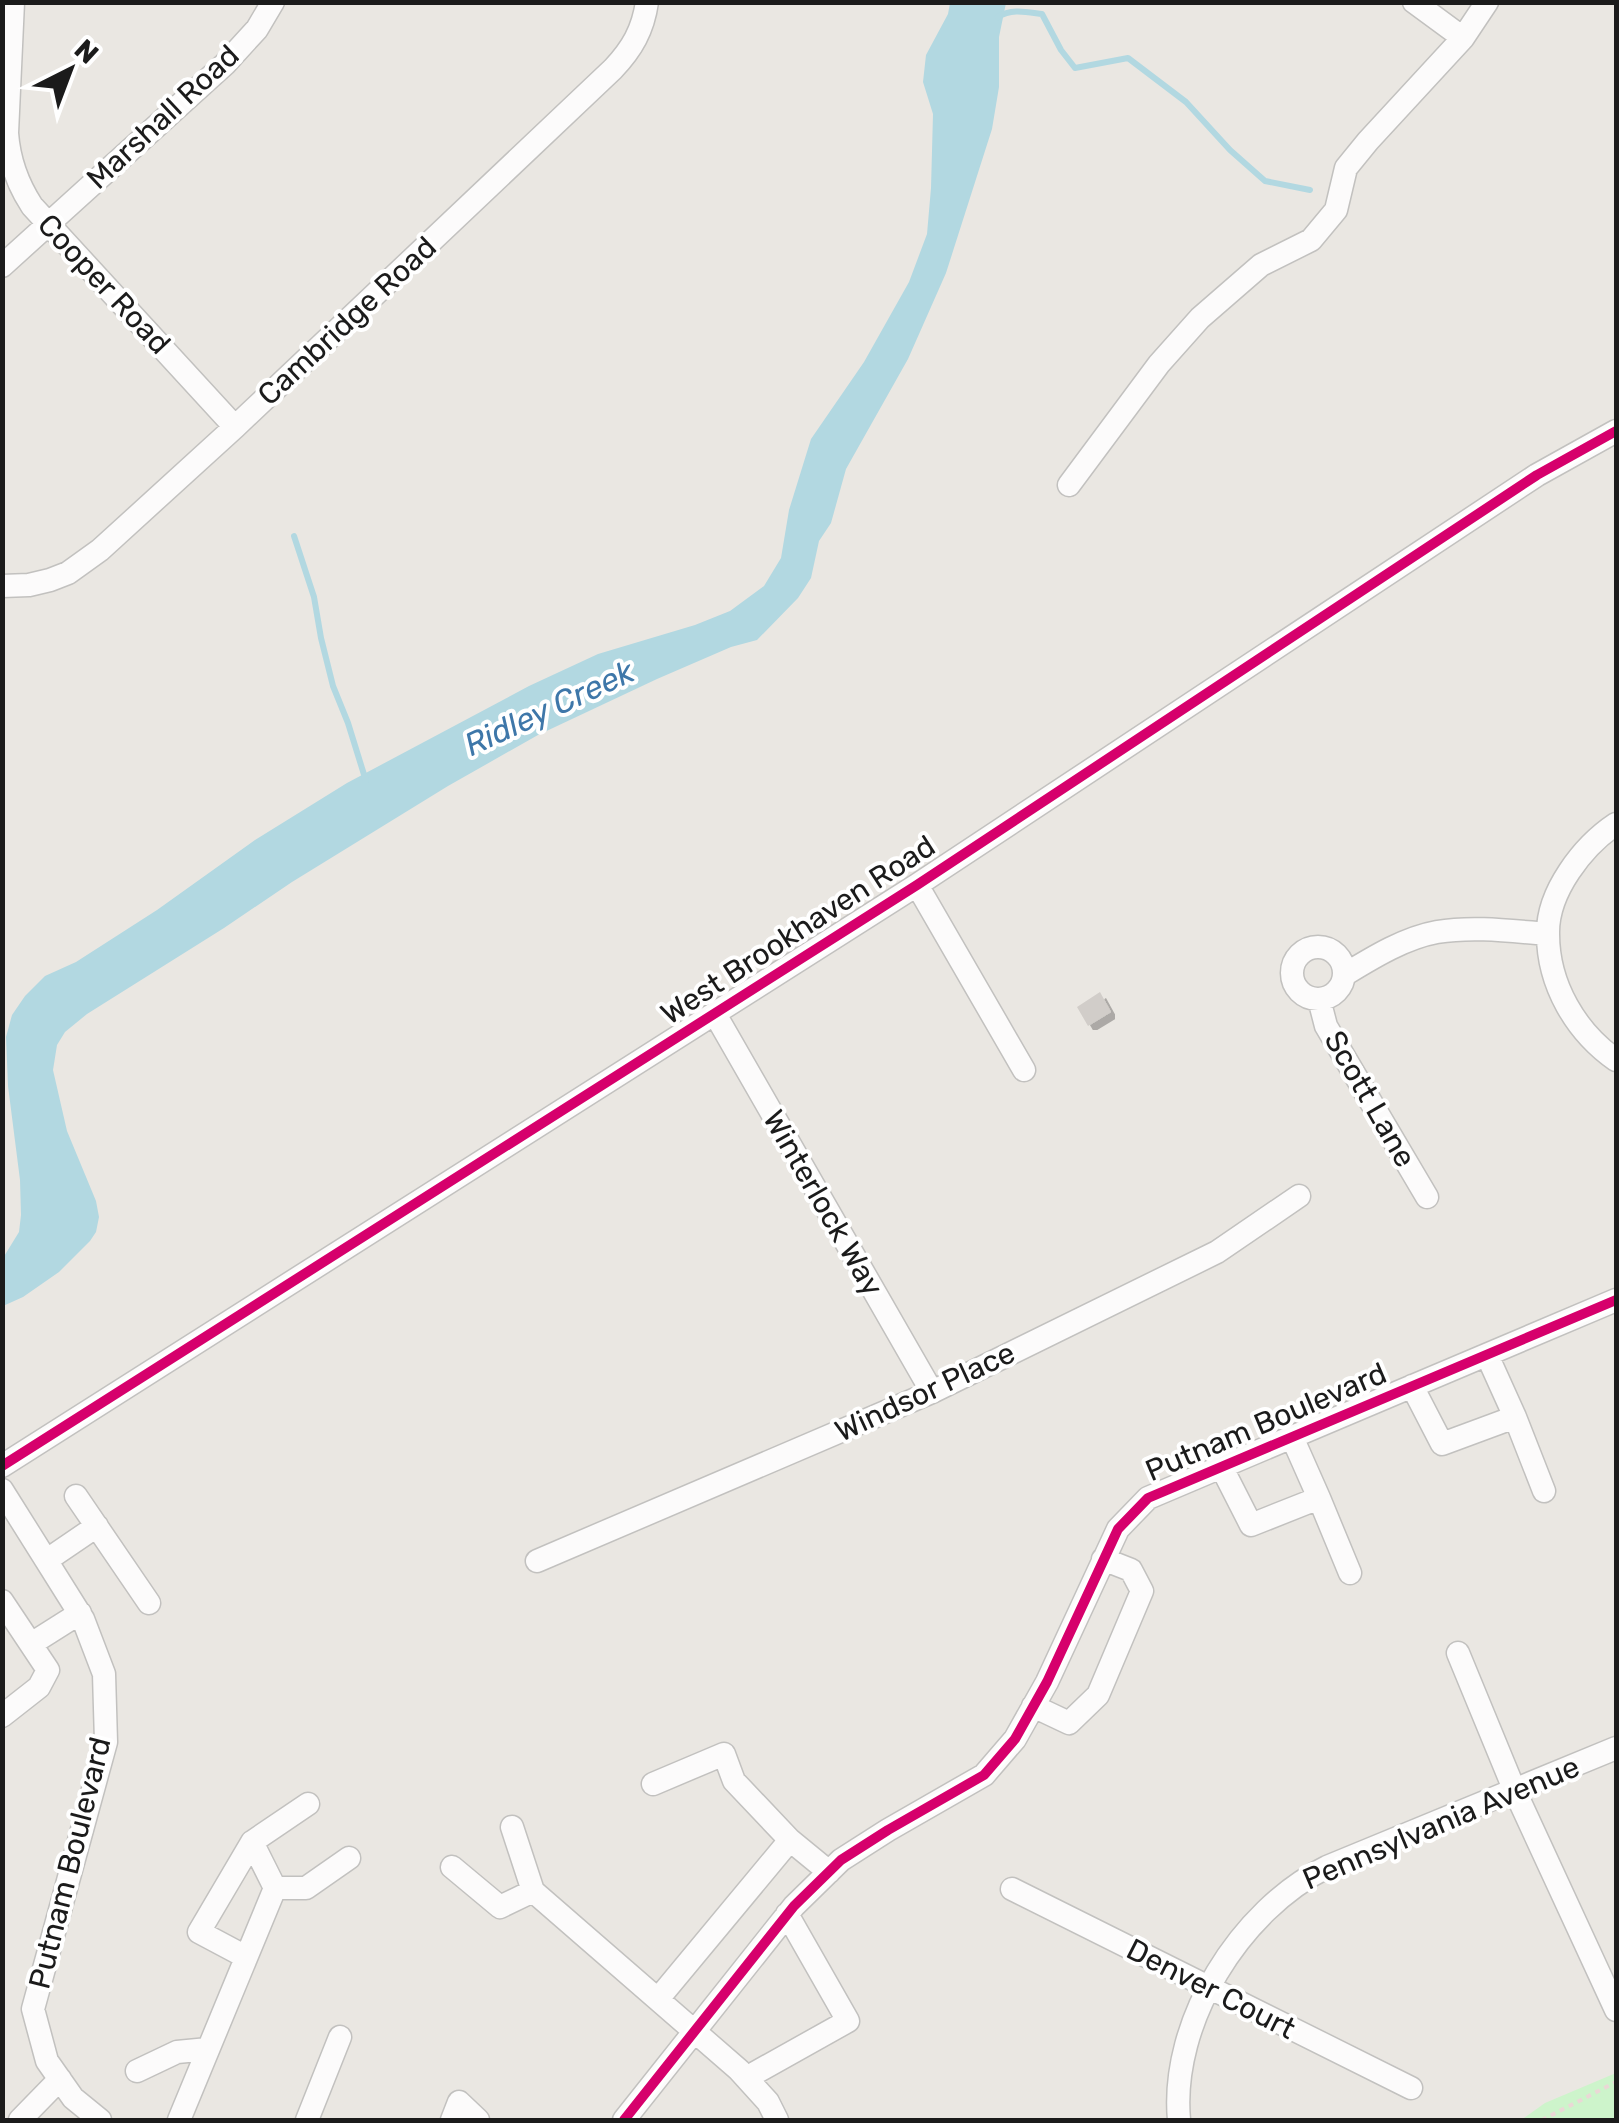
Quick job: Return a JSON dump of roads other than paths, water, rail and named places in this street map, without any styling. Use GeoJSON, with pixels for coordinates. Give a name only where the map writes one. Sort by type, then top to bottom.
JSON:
{"type":"FeatureCollection","features":[{"type":"Feature","properties":{"kind":"street","name":"Cooper Road"},"geometry":{"type":"LineString","coordinates":[[13,2],[8,152],[21,189],[32,206],[235,427]]}},
{"type":"Feature","properties":{"kind":"street","name":"Marshall Road"},"geometry":{"type":"LineString","coordinates":[[2,266],[225,64],[257,29],[273,2]]}},
{"type":"Feature","properties":{"kind":"street","name":"Cambridge Road"},"geometry":{"type":"LineString","coordinates":[[2,586],[50,580],[85,562],[235,427],[614,70],[637,39],[648,2]]}},
{"type":"Feature","properties":{"kind":"street"},"geometry":{"type":"LineString","coordinates":[[1414,2],[1463,38]]}},
{"type":"Feature","properties":{"kind":"street"},"geometry":{"type":"LineString","coordinates":[[1069,485],[1159,364],[1200,318],[1262,265],[1312,240],[1336,210],[1346,168],[1463,38],[1488,2]]}},
{"type":"Feature","properties":{"kind":"street","name":"West Brookhaven Road"},"geometry":{"type":"LineString","coordinates":[[2,1466],[917,885],[1538,474],[1616,431]]}},
{"type":"Feature","properties":{"kind":"street"},"geometry":{"type":"LineString","coordinates":[[1616,824],[1590,846],[1566,876],[1550,915],[1548,934],[1556,976],[1569,1009],[1590,1038],[1616,1060]]}},
{"type":"Feature","properties":{"kind":"street"},"geometry":{"type":"LineString","coordinates":[[917,885],[1024,1070]]}},
{"type":"Feature","properties":{"kind":"street","name":"Scott Lane"},"geometry":{"type":"LineString","coordinates":[[1344,975],[1409,941],[1434,933],[1492,929],[1548,934]]}},
{"type":"Feature","properties":{"kind":"street","name":"Scott Lane"},"geometry":{"type":"LineString","coordinates":[[1314,946],[1332,950],[1343,965],[1344,975],[1336,992],[1319,999],[1298,991],[1292,968],[1300,953],[1314,946]]}},
{"type":"Feature","properties":{"kind":"street","name":"Scott Lane"},"geometry":{"type":"LineString","coordinates":[[1319,999],[1326,1026],[1427,1197]]}},
{"type":"Feature","properties":{"kind":"street","name":"Winterlock Way"},"geometry":{"type":"LineString","coordinates":[[714,1014],[932,1392]]}},
{"type":"Feature","properties":{"kind":"street","name":"Windsor Place"},"geometry":{"type":"LineString","coordinates":[[537,1561],[932,1392],[1217,1252],[1299,1196]]}},
{"type":"Feature","properties":{"kind":"street","name":"Putnam Boulevard"},"geometry":{"type":"LineString","coordinates":[[624,2120],[788,1914],[841,1860],[984,1776],[1015,1739],[1047,1682],[1118,1529],[1148,1498],[1616,1300]]}},
{"type":"Feature","properties":{"kind":"street"},"geometry":{"type":"LineString","coordinates":[[1487,1355],[1544,1491]]}},
{"type":"Feature","properties":{"kind":"street"},"geometry":{"type":"LineString","coordinates":[[1412,1386],[1442,1444],[1514,1417]]}},
{"type":"Feature","properties":{"kind":"street"},"geometry":{"type":"LineString","coordinates":[[1292,1437],[1350,1573]]}},
{"type":"Feature","properties":{"kind":"street"},"geometry":{"type":"LineString","coordinates":[[1221,1466],[1251,1525],[1319,1498]]}},
{"type":"Feature","properties":{"kind":"street","name":"Putnam Boulevard"},"geometry":{"type":"LineString","coordinates":[[2,1490],[80,1613],[104,1674],[106,1742],[33,2009],[48,2061],[73,2098],[100,2120]]}},
{"type":"Feature","properties":{"kind":"street"},"geometry":{"type":"LineString","coordinates":[[76,1496],[150,1603]]}},
{"type":"Feature","properties":{"kind":"street"},"geometry":{"type":"LineString","coordinates":[[46,1560],[97,1526]]}},
{"type":"Feature","properties":{"kind":"street"},"geometry":{"type":"LineString","coordinates":[[1033,1706],[1070,1723],[1098,1696],[1142,1591],[1131,1570],[1104,1559]]}},
{"type":"Feature","properties":{"kind":"street"},"geometry":{"type":"LineString","coordinates":[[2,1600],[48,1670],[38,1687],[2,1716]]}},
{"type":"Feature","properties":{"kind":"street"},"geometry":{"type":"LineString","coordinates":[[31,1644],[80,1613]]}},
{"type":"Feature","properties":{"kind":"street"},"geometry":{"type":"LineString","coordinates":[[1458,1653],[1514,1789],[1616,2010]]}},
{"type":"Feature","properties":{"kind":"street","name":"Pennsylvania Avenue"},"geometry":{"type":"LineString","coordinates":[[1179,2120],[1184,2061],[1207,1988],[1249,1929],[1298,1882],[1616,1748]]}},
{"type":"Feature","properties":{"kind":"street"},"geometry":{"type":"LineString","coordinates":[[653,1784],[724,1754],[734,1781],[790,1840],[829,1872]]}},
{"type":"Feature","properties":{"kind":"street"},"geometry":{"type":"LineString","coordinates":[[246,1957],[199,1932],[252,1842],[308,1804]]}},
{"type":"Feature","properties":{"kind":"street"},"geometry":{"type":"LineString","coordinates":[[512,1827],[533,1891],[746,2078],[768,2102],[776,2120]]}},
{"type":"Feature","properties":{"kind":"street"},"geometry":{"type":"LineString","coordinates":[[658,1999],[790,1840]]}},
{"type":"Feature","properties":{"kind":"street"},"geometry":{"type":"LineString","coordinates":[[179,2120],[275,1888],[252,1842]]}},
{"type":"Feature","properties":{"kind":"street"},"geometry":{"type":"LineString","coordinates":[[275,1888],[306,1888],[348,1858]]}},
{"type":"Feature","properties":{"kind":"street"},"geometry":{"type":"LineString","coordinates":[[452,1867],[500,1907],[533,1891]]}},
{"type":"Feature","properties":{"kind":"street","name":"Denver Court"},"geometry":{"type":"LineString","coordinates":[[1012,1889],[1411,2088]]}},
{"type":"Feature","properties":{"kind":"street"},"geometry":{"type":"LineString","coordinates":[[746,2078],[848,2021],[788,1914]]}},
{"type":"Feature","properties":{"kind":"street"},"geometry":{"type":"LineString","coordinates":[[308,2120],[340,2037]]}},
{"type":"Feature","properties":{"kind":"street"},"geometry":{"type":"LineString","coordinates":[[137,2070],[177,2052],[208,2049]]}},
{"type":"Feature","properties":{"kind":"street"},"geometry":{"type":"LineString","coordinates":[[20,2120],[60,2078]]}},
{"type":"Feature","properties":{"kind":"street"},"geometry":{"type":"LineString","coordinates":[[452,2120],[458,2102],[478,2120]]}},
{"type":"Feature","properties":{"kind":"water","name":"Ridley Creek"},"geometry":{"type":"Polygon","coordinates":[[[950,3],[1006,3],[999,37],[999,87],[992,129],[946,273],[908,359],[846,469],[831,523],[819,541],[811,578],[798,598],[757,640],[657,679],[538,735],[448,786],[292,882],[65,1032],[57,1045],[53,1070],[67,1131],[96,1201],[96,1232],[59,1272],[3,1306],[3,1258],[19,1232],[21,1215],[6,1037],[12,1015],[45,976],[76,962],[255,840],[347,783],[529,686],[598,654],[730,611],[764,586],[781,558],[789,510],[811,439],[864,362],[909,282],[927,234],[933,114],[923,82],[926,55],[950,3]]]}},
{"type":"Feature","properties":{"kind":"waterway"},"geometry":{"type":"LineString","coordinates":[[998,17],[1014,12],[1042,14],[1075,68],[1128,58],[1186,102],[1265,181],[1310,190]]}},
{"type":"Feature","properties":{"kind":"waterway"},"geometry":{"type":"LineString","coordinates":[[294,536],[314,597],[333,686],[366,781]]}}]}
